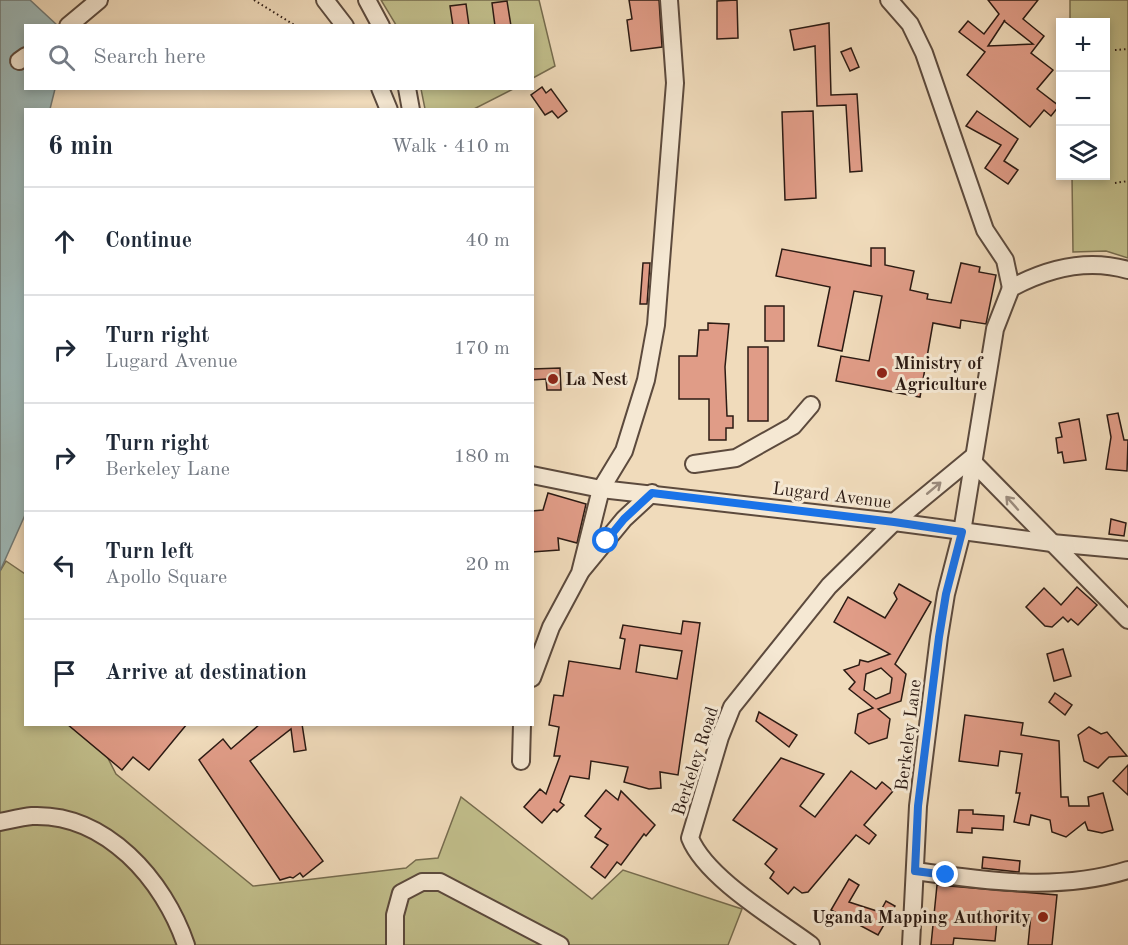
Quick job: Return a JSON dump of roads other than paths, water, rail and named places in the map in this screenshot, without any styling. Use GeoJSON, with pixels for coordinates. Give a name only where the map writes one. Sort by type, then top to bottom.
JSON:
{"type":"FeatureCollection","features":[{"type":"Feature","properties":{"kind":"street"},"geometry":{"type":"LineString","coordinates":[[70,24],[99,0]]}},
{"type":"Feature","properties":{"kind":"street"},"geometry":{"type":"LineString","coordinates":[[325,0],[343,24]]}},
{"type":"Feature","properties":{"kind":"street"},"geometry":{"type":"LineString","coordinates":[[367,0],[380,24]]}},
{"type":"Feature","properties":{"kind":"street"},"geometry":{"type":"LineString","coordinates":[[579,573],[601,489],[624,451],[646,380],[656,325],[675,83],[669,0]]}},
{"type":"Feature","properties":{"kind":"street"},"geometry":{"type":"LineString","coordinates":[[889,0],[910,24],[924,53],[985,230],[1005,260],[1011,288],[1036,274],[1062,267],[1113,265],[1128,270]]}},
{"type":"Feature","properties":{"kind":"street"},"geometry":{"type":"LineString","coordinates":[[381,90],[388,108]]}},
{"type":"Feature","properties":{"kind":"street"},"geometry":{"type":"LineString","coordinates":[[407,90],[411,108]]}},
{"type":"Feature","properties":{"kind":"street","name":"Berkeley Lane"},"geometry":{"type":"LineString","coordinates":[[911,945],[918,806],[939,637],[946,594],[962,532],[995,329],[1011,288]]}},
{"type":"Feature","properties":{"kind":"street"},"geometry":{"type":"LineString","coordinates":[[694,464],[736,458],[794,426],[810,405]]}},
{"type":"Feature","properties":{"kind":"street"},"geometry":{"type":"LineString","coordinates":[[894,522],[974,459],[1128,620]]}},
{"type":"Feature","properties":{"kind":"street","name":"Lugard Avenue"},"geometry":{"type":"LineString","coordinates":[[534,475],[601,489],[652,493],[1052,543],[1128,550]]}},
{"type":"Feature","properties":{"kind":"street"},"geometry":{"type":"LineString","coordinates":[[534,673],[551,627],[579,573],[624,519],[652,493]]}},
{"type":"Feature","properties":{"kind":"street","name":"Berkeley Road"},"geometry":{"type":"LineString","coordinates":[[811,945],[721,878],[700,857],[690,838],[720,737],[732,707],[829,586],[894,522]]}},
{"type":"Feature","properties":{"kind":"street"},"geometry":{"type":"LineString","coordinates":[[521,761],[522,726]]}},
{"type":"Feature","properties":{"kind":"street"},"geometry":{"type":"LineString","coordinates":[[0,822],[33,816],[81,824],[119,845],[157,884],[186,945]]}},
{"type":"Feature","properties":{"kind":"street"},"geometry":{"type":"LineString","coordinates":[[915,871],[975,880],[1038,884],[1103,878],[1128,870]]}},
{"type":"Feature","properties":{"kind":"street"},"geometry":{"type":"LineString","coordinates":[[395,945],[395,915],[401,893],[422,882],[440,882],[560,945]]}},
{"type":"Feature","properties":{"kind":"water"},"geometry":{"type":"Polygon","coordinates":[[[0,0],[30,0],[56,24],[24,24],[24,90],[55,90],[50,108],[24,108],[24,517],[0,571],[0,0]]]}},
{"type":"Feature","properties":{"kind":"place","name":"Ministry of Agriculture"},"geometry":{"type":"Point","coordinates":[882,373]}},
{"type":"Feature","properties":{"kind":"place","name":"La Nest"},"geometry":{"type":"Point","coordinates":[553,379]}},
{"type":"Feature","properties":{"kind":"place","name":"Uganda Mapping Authority"},"geometry":{"type":"Point","coordinates":[1043,917]}}]}
